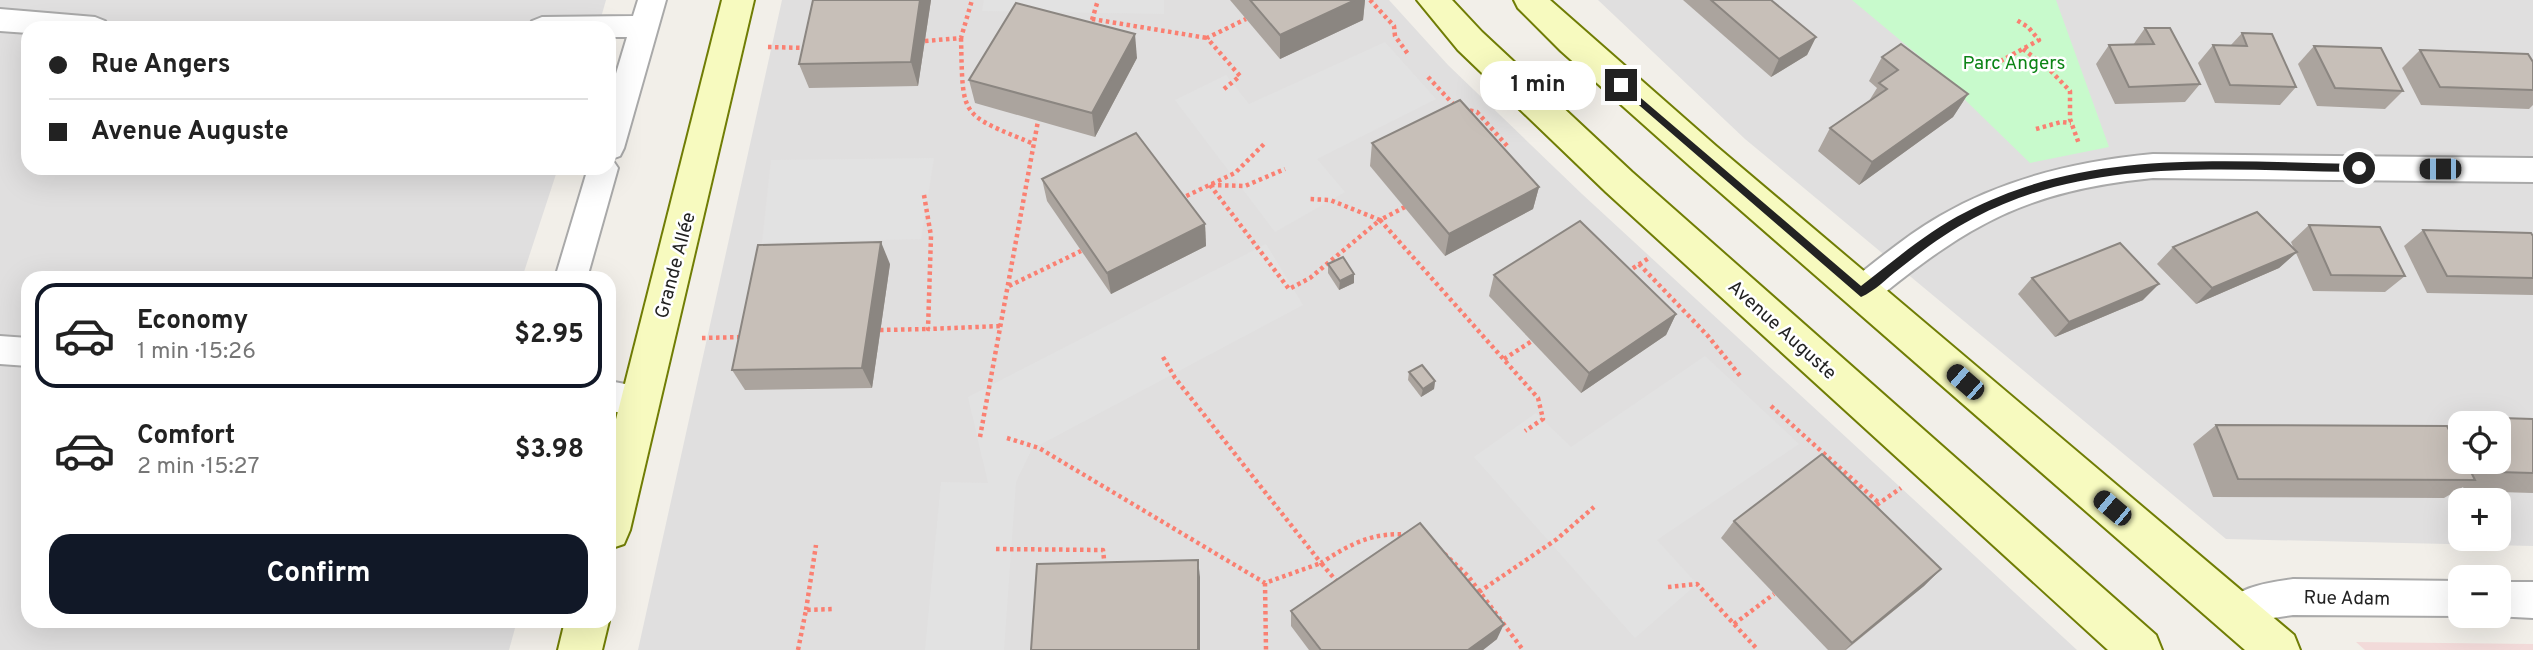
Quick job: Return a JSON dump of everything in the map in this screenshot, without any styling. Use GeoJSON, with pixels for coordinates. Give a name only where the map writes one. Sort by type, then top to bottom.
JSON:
{"type":"FeatureCollection","features":[{"type":"Feature","properties":{"kind":"main road","name":"Grande Allée"},"geometry":{"type":"LineString","coordinates":[[616,468],[624,398],[738,0]]}},
{"type":"Feature","properties":{"kind":"main road","name":"Avenue Auguste"},"geometry":{"type":"LineString","coordinates":[[1433,0],[1480,50],[1619,182],[2140,650]]}},
{"type":"Feature","properties":{"kind":"main road"},"geometry":{"type":"LineString","coordinates":[[1530,0],[1624,87],[2278,650]]}},
{"type":"Feature","properties":{"kind":"main road"},"geometry":{"type":"LineString","coordinates":[[580,650],[585,628]]}},
{"type":"Feature","properties":{"kind":"street"},"geometry":{"type":"LineString","coordinates":[[591,21],[648,13],[616,124]]}},
{"type":"Feature","properties":{"kind":"street"},"geometry":{"type":"LineString","coordinates":[[0,20],[21,22]]}},
{"type":"Feature","properties":{"kind":"street"},"geometry":{"type":"LineString","coordinates":[[1861,292],[1924,243],[1969,215],[2044,184],[2097,172],[2165,166],[2533,170]]}},
{"type":"Feature","properties":{"kind":"street"},"geometry":{"type":"LineString","coordinates":[[573,271],[601,175]]}},
{"type":"Feature","properties":{"kind":"street"},"geometry":{"type":"LineString","coordinates":[[0,350],[21,352]]}},
{"type":"Feature","properties":{"kind":"street","name":"Rue Adam"},"geometry":{"type":"LineString","coordinates":[[2238,615],[2260,603],[2293,597],[2448,599]]}},
{"type":"Feature","properties":{"kind":"street"},"geometry":{"type":"LineString","coordinates":[[2511,600],[2533,600]]}},
{"type":"Feature","properties":{"kind":"path"},"geometry":{"type":"LineString","coordinates":[[972,0],[961,38],[964,98],[967,108],[981,120],[1034,144]]}},
{"type":"Feature","properties":{"kind":"path"},"geometry":{"type":"LineString","coordinates":[[1087,31],[1098,0]]}},
{"type":"Feature","properties":{"kind":"path"},"geometry":{"type":"LineString","coordinates":[[1370,0],[1394,26],[1395,36],[1408,54]]}},
{"type":"Feature","properties":{"kind":"path"},"geometry":{"type":"LineString","coordinates":[[1093,19],[1207,38],[1246,19]]}},
{"type":"Feature","properties":{"kind":"path"},"geometry":{"type":"LineString","coordinates":[[1988,68],[2039,40],[2028,27],[2015,19]]}},
{"type":"Feature","properties":{"kind":"path"},"geometry":{"type":"LineString","coordinates":[[925,41],[961,38]]}},
{"type":"Feature","properties":{"kind":"path"},"geometry":{"type":"LineString","coordinates":[[1207,38],[1240,76],[1224,89]]}},
{"type":"Feature","properties":{"kind":"path"},"geometry":{"type":"LineString","coordinates":[[768,47],[817,49]]}},
{"type":"Feature","properties":{"kind":"path"},"geometry":{"type":"LineString","coordinates":[[2023,50],[2049,69],[2070,91],[2071,123],[2083,151]]}},
{"type":"Feature","properties":{"kind":"path"},"geometry":{"type":"LineString","coordinates":[[1428,77],[1452,104],[1476,112],[1509,148]]}},
{"type":"Feature","properties":{"kind":"path"},"geometry":{"type":"LineString","coordinates":[[979,437],[1038,121]]}},
{"type":"Feature","properties":{"kind":"path"},"geometry":{"type":"LineString","coordinates":[[2036,129],[2061,122],[2071,123]]}},
{"type":"Feature","properties":{"kind":"path"},"geometry":{"type":"LineString","coordinates":[[1173,202],[1235,173],[1265,143]]}},
{"type":"Feature","properties":{"kind":"path"},"geometry":{"type":"LineString","coordinates":[[1498,153],[1518,143]]}},
{"type":"Feature","properties":{"kind":"path"},"geometry":{"type":"LineString","coordinates":[[1210,185],[1245,186],[1285,169]]}},
{"type":"Feature","properties":{"kind":"path"},"geometry":{"type":"LineString","coordinates":[[1210,185],[1289,289],[1310,278],[1380,220],[1405,207]]}},
{"type":"Feature","properties":{"kind":"path"},"geometry":{"type":"LineString","coordinates":[[924,195],[931,236],[928,329]]}},
{"type":"Feature","properties":{"kind":"path"},"geometry":{"type":"LineString","coordinates":[[1308,199],[1330,200],[1380,220],[1538,398],[1543,419],[1525,431]]}},
{"type":"Feature","properties":{"kind":"path"},"geometry":{"type":"LineString","coordinates":[[1008,287],[1081,251]]}},
{"type":"Feature","properties":{"kind":"path"},"geometry":{"type":"LineString","coordinates":[[1621,276],[1654,255]]}},
{"type":"Feature","properties":{"kind":"path"},"geometry":{"type":"LineString","coordinates":[[1639,264],[1708,336],[1741,377]]}},
{"type":"Feature","properties":{"kind":"path"},"geometry":{"type":"LineString","coordinates":[[880,330],[1001,326]]}},
{"type":"Feature","properties":{"kind":"path"},"geometry":{"type":"LineString","coordinates":[[702,338],[756,337]]}},
{"type":"Feature","properties":{"kind":"path"},"geometry":{"type":"LineString","coordinates":[[1504,359],[1532,341]]}},
{"type":"Feature","properties":{"kind":"path"},"geometry":{"type":"LineString","coordinates":[[1163,358],[1175,378],[1344,590]]}},
{"type":"Feature","properties":{"kind":"path"},"geometry":{"type":"LineString","coordinates":[[1771,406],[1880,503]]}},
{"type":"Feature","properties":{"kind":"path"},"geometry":{"type":"LineString","coordinates":[[1007,438],[1039,447],[1265,583]]}},
{"type":"Feature","properties":{"kind":"path"},"geometry":{"type":"LineString","coordinates":[[1864,514],[1905,484]]}},
{"type":"Feature","properties":{"kind":"path"},"geometry":{"type":"LineString","coordinates":[[1479,592],[1557,539],[1594,507]]}},
{"type":"Feature","properties":{"kind":"path"},"geometry":{"type":"LineString","coordinates":[[1265,583],[1321,563],[1359,539],[1375,533],[1419,537]]}},
{"type":"Feature","properties":{"kind":"path"},"geometry":{"type":"LineString","coordinates":[[1429,541],[1452,558],[1523,650]]}},
{"type":"Feature","properties":{"kind":"path"},"geometry":{"type":"LineString","coordinates":[[797,650],[816,545]]}},
{"type":"Feature","properties":{"kind":"path"},"geometry":{"type":"LineString","coordinates":[[996,550],[1102,550],[1107,579]]}},
{"type":"Feature","properties":{"kind":"path"},"geometry":{"type":"LineString","coordinates":[[1265,583],[1266,650]]}},
{"type":"Feature","properties":{"kind":"path"},"geometry":{"type":"LineString","coordinates":[[1668,587],[1697,584],[1758,650]]}},
{"type":"Feature","properties":{"kind":"path"},"geometry":{"type":"LineString","coordinates":[[1734,624],[1774,594]]}},
{"type":"Feature","properties":{"kind":"path"},"geometry":{"type":"LineString","coordinates":[[806,610],[835,609]]}},
{"type":"Feature","properties":{"kind":"shaded area"},"geometry":{"type":"Polygon","coordinates":[[[0,0],[606,0],[600,21],[21,21],[21,175],[556,175],[524,271],[21,271],[21,628],[515,628],[509,650],[0,650],[0,0]]]}},
{"type":"Feature","properties":{"kind":"shaded area"},"geometry":{"type":"Polygon","coordinates":[[[782,0],[1389,0],[1448,65],[1582,194],[2077,650],[638,650],[782,0]]]}},
{"type":"Feature","properties":{"kind":"shaded area"},"geometry":{"type":"Polygon","coordinates":[[[984,0],[1164,0],[1164,14],[982,11],[984,0]]]}},
{"type":"Feature","properties":{"kind":"shaded area"},"geometry":{"type":"Polygon","coordinates":[[[1598,0],[2533,0],[2533,546],[2511,545],[2511,488],[2448,488],[2448,544],[2226,539],[1745,139],[1598,0]]]}},
{"type":"Feature","properties":{"kind":"shaded area"},"geometry":{"type":"Polygon","coordinates":[[[1385,42],[1436,99],[1317,159],[1345,192],[1275,232],[1175,100],[1226,75],[1249,104],[1385,42]]]}},
{"type":"Feature","properties":{"kind":"shaded area"},"geometry":{"type":"Polygon","coordinates":[[[934,158],[921,239],[762,243],[771,160],[934,158]]]}},
{"type":"Feature","properties":{"kind":"shaded area"},"geometry":{"type":"Polygon","coordinates":[[[1266,244],[1303,305],[1032,449],[1016,482],[1004,650],[925,650],[941,482],[988,483],[968,397],[1266,244]]]}},
{"type":"Feature","properties":{"kind":"shaded area"},"geometry":{"type":"Polygon","coordinates":[[[1705,356],[1799,444],[1657,540],[1697,584],[1635,638],[1474,457],[1536,413],[1571,447],[1705,356]]]}},
{"type":"Feature","properties":{"kind":"shaded area"},"geometry":{"type":"Polygon","coordinates":[[[2356,642],[2533,644],[2533,650],[2365,650],[2356,642]]]}},
{"type":"Feature","properties":{"kind":"green space","name":"Parc Angers"},"geometry":{"type":"Polygon","coordinates":[[[1852,0],[2056,0],[2109,147],[2030,163],[1924,60],[1852,0]]]}},
{"type":"Feature","properties":{"kind":"building"},"geometry":{"type":"Polygon","coordinates":[[[813,0],[920,0],[911,62],[799,64],[813,0]]]}},
{"type":"Feature","properties":{"kind":"building"},"geometry":{"type":"Polygon","coordinates":[[[1250,0],[1355,0],[1280,35],[1250,0]]]}},
{"type":"Feature","properties":{"kind":"building"},"geometry":{"type":"Polygon","coordinates":[[[1711,0],[1771,0],[1816,37],[1779,59],[1711,0]]]}},
{"type":"Feature","properties":{"kind":"building"},"geometry":{"type":"Polygon","coordinates":[[[1016,3],[1135,34],[1092,113],[969,80],[1016,3]]]}},
{"type":"Feature","properties":{"kind":"building"},"geometry":{"type":"Polygon","coordinates":[[[2145,28],[2170,28],[2200,84],[2129,87],[2109,45],[2154,44],[2145,28]]]}},
{"type":"Feature","properties":{"kind":"building"},"geometry":{"type":"Polygon","coordinates":[[[2242,33],[2272,34],[2296,87],[2230,85],[2213,45],[2247,46],[2242,33]]]}},
{"type":"Feature","properties":{"kind":"building"},"geometry":{"type":"Polygon","coordinates":[[[1901,44],[1968,94],[1872,162],[1830,128],[1887,89],[1879,83],[1898,70],[1882,57],[1901,44]]]}},
{"type":"Feature","properties":{"kind":"building"},"geometry":{"type":"Polygon","coordinates":[[[2314,46],[2381,48],[2403,91],[2335,88],[2314,46]]]}},
{"type":"Feature","properties":{"kind":"building"},"geometry":{"type":"Polygon","coordinates":[[[2420,50],[2528,54],[2533,62],[2533,90],[2440,87],[2420,50]]]}},
{"type":"Feature","properties":{"kind":"building"},"geometry":{"type":"Polygon","coordinates":[[[1460,100],[1539,187],[1449,234],[1372,143],[1460,100]]]}},
{"type":"Feature","properties":{"kind":"building"},"geometry":{"type":"Polygon","coordinates":[[[1136,133],[1205,224],[1107,273],[1042,179],[1136,133]]]}},
{"type":"Feature","properties":{"kind":"building"},"geometry":{"type":"Polygon","coordinates":[[[2257,212],[2297,252],[2212,288],[2173,247],[2257,212]]]}},
{"type":"Feature","properties":{"kind":"building"},"geometry":{"type":"Polygon","coordinates":[[[1580,221],[1676,314],[1589,373],[1494,275],[1580,221]]]}},
{"type":"Feature","properties":{"kind":"building"},"geometry":{"type":"Polygon","coordinates":[[[2309,225],[2380,227],[2405,276],[2331,275],[2309,225]]]}},
{"type":"Feature","properties":{"kind":"building"},"geometry":{"type":"Polygon","coordinates":[[[2423,230],[2531,233],[2533,278],[2447,276],[2423,230]]]}},
{"type":"Feature","properties":{"kind":"building"},"geometry":{"type":"Polygon","coordinates":[[[881,242],[862,368],[732,370],[758,245],[881,242]]]}},
{"type":"Feature","properties":{"kind":"building"},"geometry":{"type":"Polygon","coordinates":[[[2120,243],[2159,284],[2069,322],[2032,278],[2120,243]]]}},
{"type":"Feature","properties":{"kind":"building"},"geometry":{"type":"Polygon","coordinates":[[[1343,257],[1354,274],[1340,281],[1328,264],[1343,257]]]}},
{"type":"Feature","properties":{"kind":"building"},"geometry":{"type":"Polygon","coordinates":[[[1422,365],[1435,381],[1423,389],[1409,372],[1422,365]]]}},
{"type":"Feature","properties":{"kind":"building"},"geometry":{"type":"Polygon","coordinates":[[[2511,418],[2533,419],[2533,473],[2511,472],[2511,418]]]}},
{"type":"Feature","properties":{"kind":"building"},"geometry":{"type":"Polygon","coordinates":[[[2216,425],[2447,426],[2448,474],[2472,474],[2475,480],[2238,479],[2216,425]]]}},
{"type":"Feature","properties":{"kind":"building"},"geometry":{"type":"Polygon","coordinates":[[[1822,454],[1941,569],[1852,643],[1734,521],[1822,454]]]}},
{"type":"Feature","properties":{"kind":"building"},"geometry":{"type":"Polygon","coordinates":[[[1420,523],[1504,624],[1468,650],[1321,650],[1291,611],[1420,523]]]}},
{"type":"Feature","properties":{"kind":"building"},"geometry":{"type":"Polygon","coordinates":[[[1198,560],[1198,650],[1031,650],[1037,564],[1198,560]]]}},
{"type":"Feature","properties":{"kind":"route"},"geometry":{"type":"LineString","coordinates":[[1621,85],[1861,292],[1924,243],[1969,215],[2021,191],[2072,177],[2154,166],[2359,168]]}}]}
